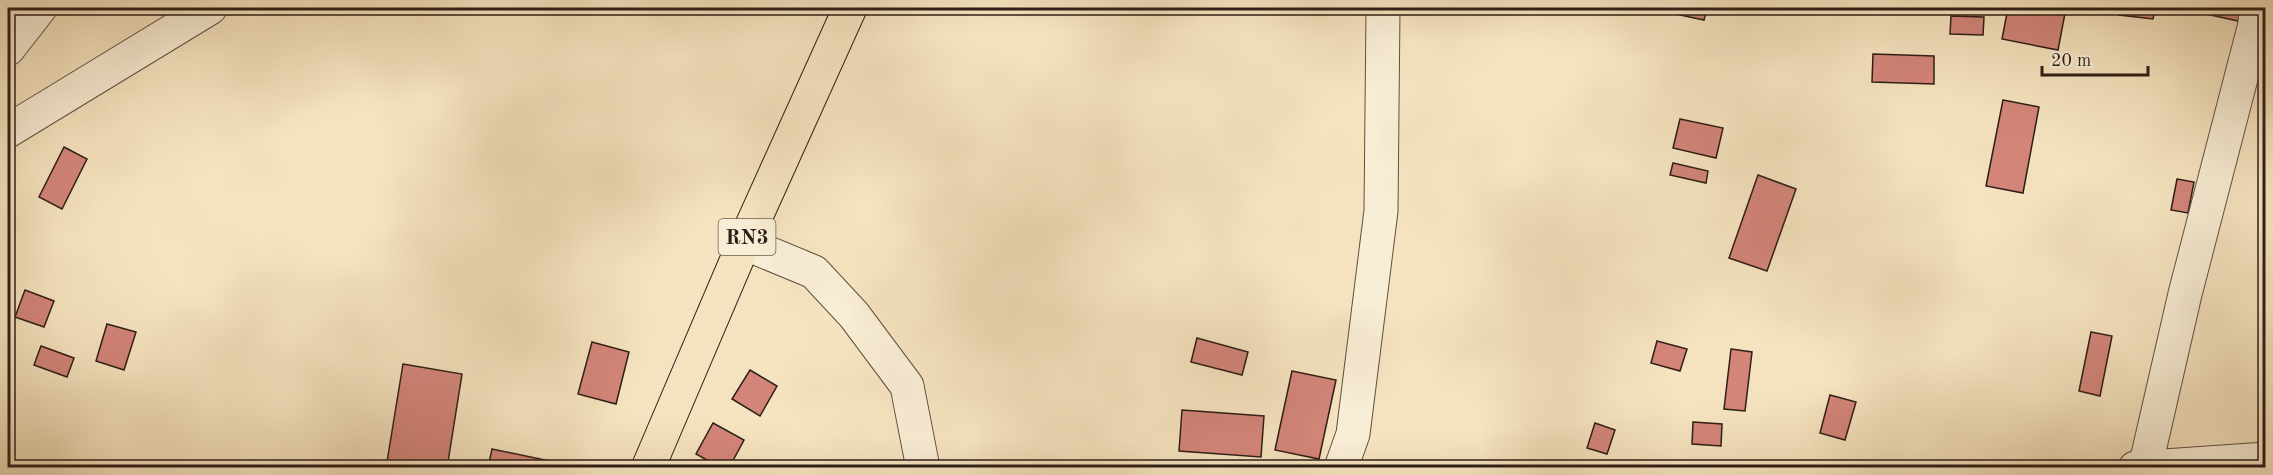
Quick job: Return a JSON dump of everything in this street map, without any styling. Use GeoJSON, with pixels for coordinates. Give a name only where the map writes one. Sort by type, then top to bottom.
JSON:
{"type":"FeatureCollection","features":[{"type":"Feature","properties":{"kind":"highway","name":"RN3"},"geometry":{"type":"LineString","coordinates":[[648,468],[744,243],[850,8]]}},
{"type":"Feature","properties":{"kind":"street"},"geometry":{"type":"LineString","coordinates":[[8,49],[40,8]]}},
{"type":"Feature","properties":{"kind":"street"},"geometry":{"type":"LineString","coordinates":[[8,131],[210,8]]}},
{"type":"Feature","properties":{"kind":"street"},"geometry":{"type":"LineString","coordinates":[[1341,468],[1353,434],[1381,211],[1383,8]]}},
{"type":"Feature","properties":{"kind":"street"},"geometry":{"type":"LineString","coordinates":[[2145,467],[2185,294],[2253,79],[2254,28],[2257,8]]}},
{"type":"Feature","properties":{"kind":"street"},"geometry":{"type":"LineString","coordinates":[[744,243],[814,272],[855,315],[907,386],[923,468]]}},
{"type":"Feature","properties":{"kind":"street"},"geometry":{"type":"LineString","coordinates":[[2135,468],[2265,459]]}},
{"type":"Feature","properties":{"kind":"building"},"geometry":{"type":"Polygon","coordinates":[[[1676,8],[1707,8],[1704,20],[1675,14],[1676,8]]]}},
{"type":"Feature","properties":{"kind":"building"},"geometry":{"type":"Polygon","coordinates":[[[1898,8],[1919,8],[1918,12],[1898,8]]]}},
{"type":"Feature","properties":{"kind":"building"},"geometry":{"type":"Polygon","coordinates":[[[2008,8],[2066,8],[2058,50],[2002,39],[2008,8]]]}},
{"type":"Feature","properties":{"kind":"building"},"geometry":{"type":"Polygon","coordinates":[[[2120,8],[2155,8],[2153,19],[2119,15],[2120,8]]]}},
{"type":"Feature","properties":{"kind":"building"},"geometry":{"type":"Polygon","coordinates":[[[2179,8],[2241,8],[2238,21],[2179,8]]]}},
{"type":"Feature","properties":{"kind":"building"},"geometry":{"type":"Polygon","coordinates":[[[1951,16],[1984,17],[1983,35],[1950,34],[1951,16]]]}},
{"type":"Feature","properties":{"kind":"building"},"geometry":{"type":"Polygon","coordinates":[[[1873,54],[1934,56],[1934,84],[1872,82],[1873,54]]]}},
{"type":"Feature","properties":{"kind":"building"},"geometry":{"type":"Polygon","coordinates":[[[2003,100],[2039,107],[2023,193],[1986,186],[2003,100]]]}},
{"type":"Feature","properties":{"kind":"building"},"geometry":{"type":"Polygon","coordinates":[[[1680,119],[1723,128],[1716,158],[1673,148],[1680,119]]]}},
{"type":"Feature","properties":{"kind":"building"},"geometry":{"type":"Polygon","coordinates":[[[64,147],[87,159],[62,209],[39,197],[64,147]]]}},
{"type":"Feature","properties":{"kind":"building"},"geometry":{"type":"Polygon","coordinates":[[[1673,163],[1708,171],[1706,183],[1670,175],[1673,163]]]}},
{"type":"Feature","properties":{"kind":"building"},"geometry":{"type":"Polygon","coordinates":[[[1758,175],[1796,189],[1767,271],[1729,258],[1758,175]]]}},
{"type":"Feature","properties":{"kind":"building"},"geometry":{"type":"Polygon","coordinates":[[[2177,179],[2194,182],[2188,213],[2171,210],[2177,179]]]}},
{"type":"Feature","properties":{"kind":"building"},"geometry":{"type":"Polygon","coordinates":[[[8,232],[14,236],[8,248],[8,232]]]}},
{"type":"Feature","properties":{"kind":"building"},"geometry":{"type":"Polygon","coordinates":[[[25,290],[54,301],[44,327],[15,317],[25,290]]]}},
{"type":"Feature","properties":{"kind":"building"},"geometry":{"type":"Polygon","coordinates":[[[107,324],[136,332],[124,370],[96,361],[107,324]]]}},
{"type":"Feature","properties":{"kind":"building"},"geometry":{"type":"Polygon","coordinates":[[[2091,332],[2112,336],[2100,396],[2079,391],[2091,332]]]}},
{"type":"Feature","properties":{"kind":"building"},"geometry":{"type":"Polygon","coordinates":[[[1197,338],[1248,352],[1242,375],[1191,362],[1197,338]]]}},
{"type":"Feature","properties":{"kind":"building"},"geometry":{"type":"Polygon","coordinates":[[[1657,341],[1687,349],[1680,371],[1651,363],[1657,341]]]}},
{"type":"Feature","properties":{"kind":"building"},"geometry":{"type":"Polygon","coordinates":[[[592,342],[629,352],[616,404],[578,394],[592,342]]]}},
{"type":"Feature","properties":{"kind":"building"},"geometry":{"type":"Polygon","coordinates":[[[41,346],[74,358],[67,377],[34,365],[41,346]]]}},
{"type":"Feature","properties":{"kind":"building"},"geometry":{"type":"Polygon","coordinates":[[[1731,349],[1752,352],[1745,411],[1724,409],[1731,349]]]}},
{"type":"Feature","properties":{"kind":"building"},"geometry":{"type":"Polygon","coordinates":[[[403,364],[462,374],[447,468],[386,468],[403,364]]]}},
{"type":"Feature","properties":{"kind":"building"},"geometry":{"type":"Polygon","coordinates":[[[750,370],[777,386],[760,416],[732,399],[750,370]]]}},
{"type":"Feature","properties":{"kind":"building"},"geometry":{"type":"Polygon","coordinates":[[[1292,371],[1336,380],[1319,459],[1275,450],[1292,371]]]}},
{"type":"Feature","properties":{"kind":"building"},"geometry":{"type":"Polygon","coordinates":[[[1830,395],[1856,402],[1845,440],[1820,433],[1830,395]]]}},
{"type":"Feature","properties":{"kind":"building"},"geometry":{"type":"Polygon","coordinates":[[[1182,410],[1264,416],[1261,457],[1179,451],[1182,410]]]}},
{"type":"Feature","properties":{"kind":"building"},"geometry":{"type":"Polygon","coordinates":[[[1693,422],[1722,424],[1721,446],[1692,444],[1693,422]]]}},
{"type":"Feature","properties":{"kind":"building"},"geometry":{"type":"Polygon","coordinates":[[[713,423],[744,440],[729,468],[721,468],[696,454],[713,423]]]}},
{"type":"Feature","properties":{"kind":"building"},"geometry":{"type":"Polygon","coordinates":[[[1595,423],[1615,430],[1607,454],[1587,448],[1595,423]]]}},
{"type":"Feature","properties":{"kind":"building"},"geometry":{"type":"Polygon","coordinates":[[[492,449],[583,468],[488,468],[492,449]]]}}]}
